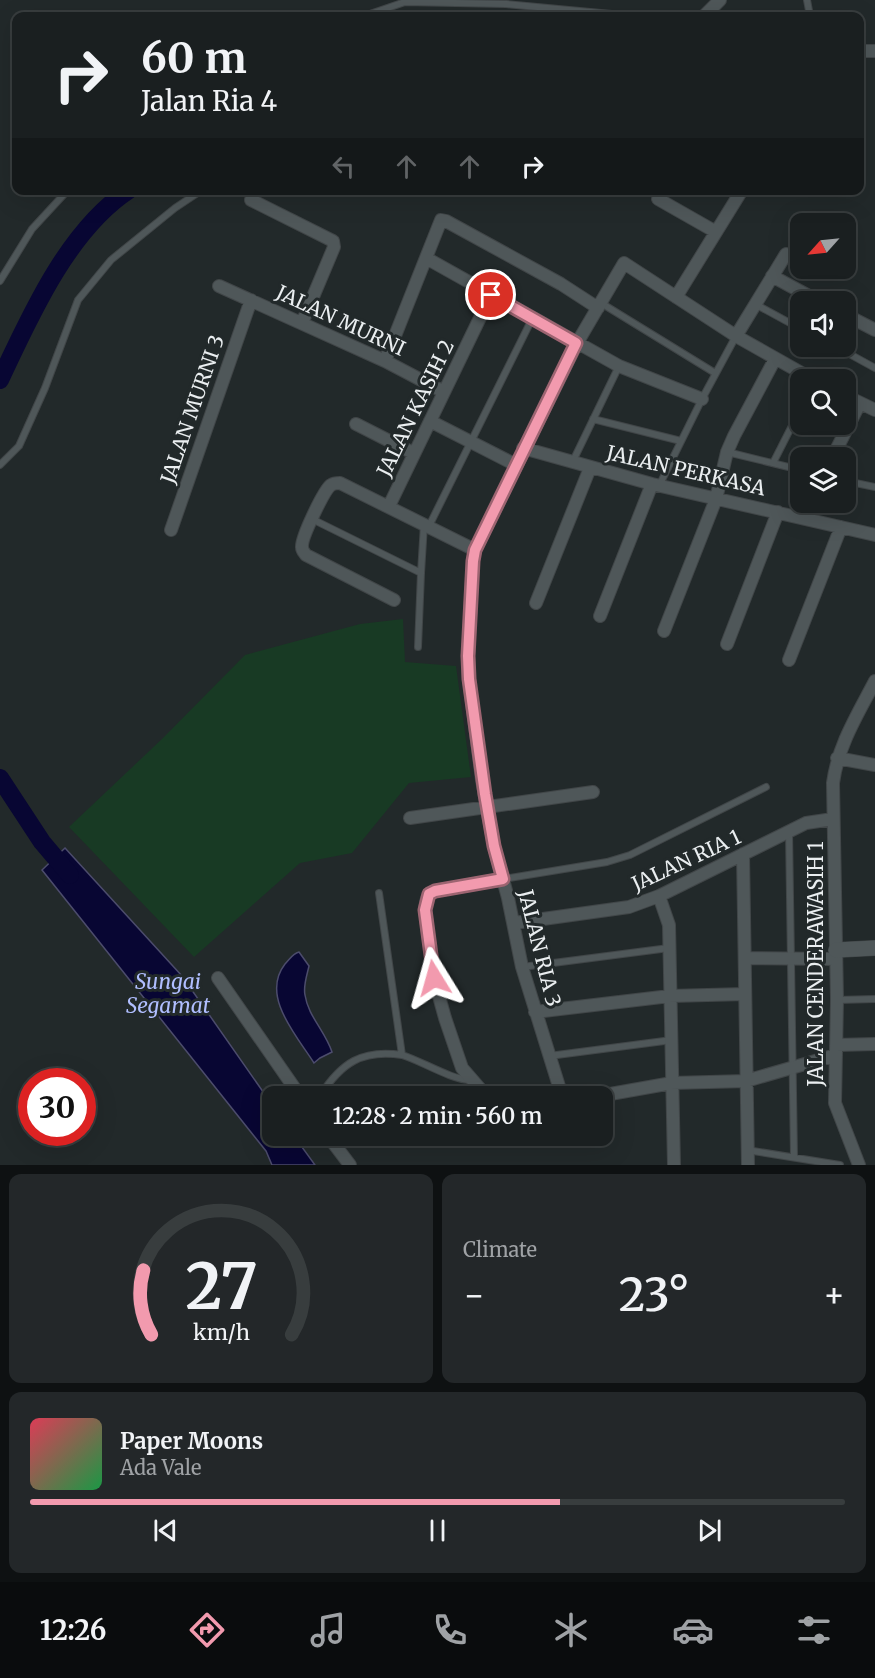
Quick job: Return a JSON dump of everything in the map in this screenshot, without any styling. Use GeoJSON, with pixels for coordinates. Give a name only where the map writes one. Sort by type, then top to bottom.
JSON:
{"type":"FeatureCollection","features":[{"type":"Feature","properties":{"kind":"street"},"geometry":{"type":"LineString","coordinates":[[708,12],[720,0]]}},
{"type":"Feature","properties":{"kind":"street"},"geometry":{"type":"LineString","coordinates":[[676,297],[739,195]]}},
{"type":"Feature","properties":{"kind":"street"},"geometry":{"type":"LineString","coordinates":[[658,199],[716,232]]}},
{"type":"Feature","properties":{"kind":"street"},"geometry":{"type":"LineString","coordinates":[[250,200],[333,241],[334,247],[302,323]]}},
{"type":"Feature","properties":{"kind":"street"},"geometry":{"type":"LineString","coordinates":[[385,361],[441,220],[599,305]]}},
{"type":"Feature","properties":{"kind":"street"},"geometry":{"type":"LineString","coordinates":[[736,336],[786,254]]}},
{"type":"Feature","properties":{"kind":"street"},"geometry":{"type":"LineString","coordinates":[[426,258],[619,366],[702,399]]}},
{"type":"Feature","properties":{"kind":"street"},"geometry":{"type":"LineString","coordinates":[[394,600],[302,551],[301,545],[327,489],[333,483],[340,483],[475,550],[576,343],[624,263],[736,336],[794,369]]}},
{"type":"Feature","properties":{"kind":"street"},"geometry":{"type":"LineString","coordinates":[[772,276],[800,291]]}},
{"type":"Feature","properties":{"kind":"street","name":"JALAN MURNI"},"geometry":{"type":"LineString","coordinates":[[219,286],[385,361],[444,392]]}},
{"type":"Feature","properties":{"kind":"street","name":"JALAN KASIH 2"},"geometry":{"type":"LineString","coordinates":[[389,506],[491,295]]}},
{"type":"Feature","properties":{"kind":"street","name":"JALAN MURNI 3"},"geometry":{"type":"LineString","coordinates":[[171,530],[251,300]]}},
{"type":"Feature","properties":{"kind":"street"},"geometry":{"type":"LineString","coordinates":[[856,320],[875,330]]}},
{"type":"Feature","properties":{"kind":"street"},"geometry":{"type":"LineString","coordinates":[[664,631],[716,499],[734,436],[775,359]]}},
{"type":"Feature","properties":{"kind":"street"},"geometry":{"type":"LineString","coordinates":[[840,447],[870,406],[856,400]]}},
{"type":"Feature","properties":{"kind":"street"},"geometry":{"type":"LineString","coordinates":[[430,421],[516,465]]}},
{"type":"Feature","properties":{"kind":"street"},"geometry":{"type":"LineString","coordinates":[[356,424],[413,453]]}},
{"type":"Feature","properties":{"kind":"street","name":"JALAN PERKASA"},"geometry":{"type":"LineString","coordinates":[[524,448],[656,485],[875,535]]}},
{"type":"Feature","properties":{"kind":"street"},"geometry":{"type":"LineString","coordinates":[[536,603],[590,468]]}},
{"type":"Feature","properties":{"kind":"street"},"geometry":{"type":"LineString","coordinates":[[600,616],[656,485]]}},
{"type":"Feature","properties":{"kind":"street"},"geometry":{"type":"LineString","coordinates":[[727,644],[778,512]]}},
{"type":"Feature","properties":{"kind":"street"},"geometry":{"type":"LineString","coordinates":[[789,660],[841,527]]}},
{"type":"Feature","properties":{"kind":"street","name":"JALAN RIA 3"},"geometry":{"type":"LineString","coordinates":[[475,550],[468,667],[487,807],[522,967],[559,1086]]}},
{"type":"Feature","properties":{"kind":"street","name":"JALAN CENDERAWASIH 1"},"geometry":{"type":"LineString","coordinates":[[859,1165],[835,1103],[837,1000],[833,783],[842,744],[875,681]]}},
{"type":"Feature","properties":{"kind":"street"},"geometry":{"type":"LineString","coordinates":[[837,758],[874,762]]}},
{"type":"Feature","properties":{"kind":"street"},"geometry":{"type":"LineString","coordinates":[[410,818],[593,792]]}},
{"type":"Feature","properties":{"kind":"street","name":"JALAN RIA 1"},"geometry":{"type":"LineString","coordinates":[[514,923],[629,907],[658,896],[814,820],[833,819]]}},
{"type":"Feature","properties":{"kind":"street"},"geometry":{"type":"LineString","coordinates":[[743,854],[748,1165]]}},
{"type":"Feature","properties":{"kind":"street"},"geometry":{"type":"LineString","coordinates":[[477,1086],[462,1068],[434,978],[425,910],[426,899],[435,891],[503,879]]}},
{"type":"Feature","properties":{"kind":"street"},"geometry":{"type":"LineString","coordinates":[[658,896],[667,915],[669,948],[674,1165]]}},
{"type":"Feature","properties":{"kind":"street"},"geometry":{"type":"LineString","coordinates":[[745,958],[836,955],[875,948]]}},
{"type":"Feature","properties":{"kind":"street"},"geometry":{"type":"LineString","coordinates":[[218,978],[293,1086]]}},
{"type":"Feature","properties":{"kind":"street"},"geometry":{"type":"LineString","coordinates":[[535,1012],[670,996],[745,994]]}},
{"type":"Feature","properties":{"kind":"street"},"geometry":{"type":"LineString","coordinates":[[613,1094],[672,1083],[746,1081],[836,1050],[875,1044]]}},
{"type":"Feature","properties":{"kind":"street"},"geometry":{"type":"LineString","coordinates":[[336,1146],[350,1165]]}},
{"type":"Feature","properties":{"kind":"lane"},"geometry":{"type":"LineString","coordinates":[[376,12],[405,2],[506,4],[591,12]]}},
{"type":"Feature","properties":{"kind":"lane"},"geometry":{"type":"LineString","coordinates":[[0,281],[32,229],[63,195]]}},
{"type":"Feature","properties":{"kind":"lane"},"geometry":{"type":"LineString","coordinates":[[0,465],[19,446],[45,388],[78,300],[111,260],[194,195]]}},
{"type":"Feature","properties":{"kind":"lane"},"geometry":{"type":"LineString","coordinates":[[755,304],[790,323]]}},
{"type":"Feature","properties":{"kind":"lane"},"geometry":{"type":"LineString","coordinates":[[599,305],[716,373]]}},
{"type":"Feature","properties":{"kind":"lane"},"geometry":{"type":"LineString","coordinates":[[418,647],[421,573],[427,525],[532,319]]}},
{"type":"Feature","properties":{"kind":"lane"},"geometry":{"type":"LineString","coordinates":[[656,485],[736,336]]}},
{"type":"Feature","properties":{"kind":"lane"},"geometry":{"type":"LineString","coordinates":[[855,357],[875,368]]}},
{"type":"Feature","properties":{"kind":"lane"},"geometry":{"type":"LineString","coordinates":[[572,463],[619,366]]}},
{"type":"Feature","properties":{"kind":"lane"},"geometry":{"type":"LineString","coordinates":[[593,419],[681,441]]}},
{"type":"Feature","properties":{"kind":"lane"},"geometry":{"type":"LineString","coordinates":[[773,463],[790,430]]}},
{"type":"Feature","properties":{"kind":"lane"},"geometry":{"type":"LineString","coordinates":[[728,452],[790,467]]}},
{"type":"Feature","properties":{"kind":"lane"},"geometry":{"type":"LineString","coordinates":[[856,482],[874,485]]}},
{"type":"Feature","properties":{"kind":"lane"},"geometry":{"type":"LineString","coordinates":[[312,519],[421,573]]}},
{"type":"Feature","properties":{"kind":"lane"},"geometry":{"type":"LineString","coordinates":[[503,879],[607,862],[630,855],[766,787]]}},
{"type":"Feature","properties":{"kind":"lane"},"geometry":{"type":"LineString","coordinates":[[789,831],[794,1157]]}},
{"type":"Feature","properties":{"kind":"lane"},"geometry":{"type":"LineString","coordinates":[[379,892],[402,1055]]}},
{"type":"Feature","properties":{"kind":"lane"},"geometry":{"type":"LineString","coordinates":[[522,967],[669,948]]}},
{"type":"Feature","properties":{"kind":"lane"},"geometry":{"type":"LineString","coordinates":[[837,1000],[875,999]]}},
{"type":"Feature","properties":{"kind":"lane"},"geometry":{"type":"LineString","coordinates":[[549,1056],[672,1040]]}},
{"type":"Feature","properties":{"kind":"lane"},"geometry":{"type":"LineString","coordinates":[[327,1086],[345,1065],[359,1057],[384,1052],[420,1060],[453,1077],[471,1080]]}},
{"type":"Feature","properties":{"kind":"lane"},"geometry":{"type":"LineString","coordinates":[[747,1150],[840,1165]]}},
{"type":"Feature","properties":{"kind":"green space"},"geometry":{"type":"Polygon","coordinates":[[[403,619],[405,662],[456,666],[471,777],[409,783],[352,853],[300,863],[194,957],[69,827],[163,738],[245,655],[360,624],[403,619]]]}},
{"type":"Feature","properties":{"kind":"water","name":"Sungai Segamat"},"geometry":{"type":"Polygon","coordinates":[[[65,848],[182,976],[262,1090],[262,1146],[42,870],[65,848]]]}},
{"type":"Feature","properties":{"kind":"water"},"geometry":{"type":"Polygon","coordinates":[[[299,952],[309,966],[304,988],[307,1003],[332,1052],[314,1063],[284,1015],[277,989],[278,976],[285,964],[299,952]]]}},
{"type":"Feature","properties":{"kind":"water","name":"Sungai Segamat"},"geometry":{"type":"Polygon","coordinates":[[[262,1146],[301,1146],[315,1165],[272,1165],[262,1146]]]}},
{"type":"Feature","properties":{"kind":"waterway"},"geometry":{"type":"LineString","coordinates":[[0,380],[38,302],[69,251],[107,207],[123,195]]}},
{"type":"Feature","properties":{"kind":"waterway"},"geometry":{"type":"LineString","coordinates":[[0,778],[42,842],[70,875]]}},
{"type":"Feature","properties":{"kind":"route"},"geometry":{"type":"LineString","coordinates":[[434,978],[425,910],[429,894],[503,879],[494,846],[485,794],[469,679],[468,656],[475,550],[576,343],[491,295]]}}]}
